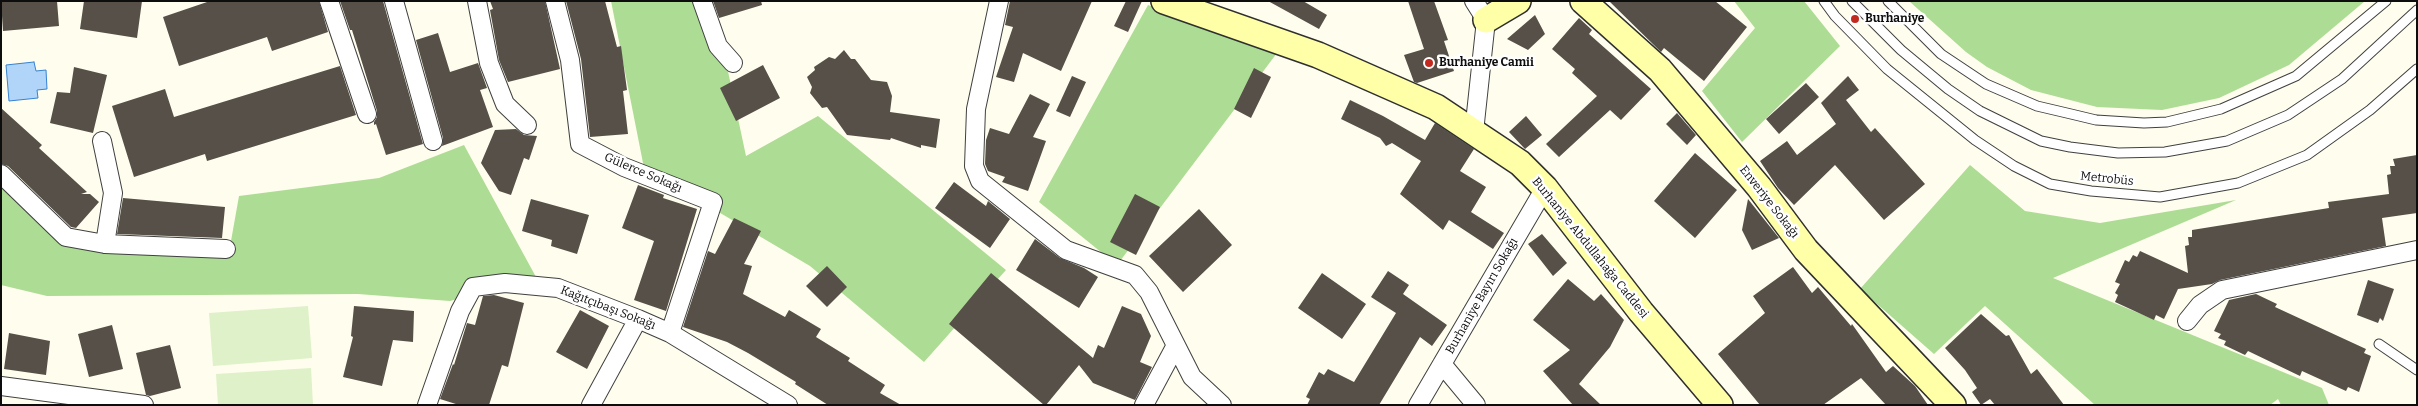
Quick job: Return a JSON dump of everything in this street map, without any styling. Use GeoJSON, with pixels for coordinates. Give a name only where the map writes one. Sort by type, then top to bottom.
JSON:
{"type":"FeatureCollection","features":[{"type":"Feature","properties":{"kind":"main road","name":"Burhaniye Abdullahağa Caddesi"},"geometry":{"type":"LineString","coordinates":[[1164,1],[1318,55],[1436,107],[1520,163],[1545,188],[1641,312],[1720,405]]}},
{"type":"Feature","properties":{"kind":"main road"},"geometry":{"type":"LineString","coordinates":[[1480,11],[1518,1]]}},
{"type":"Feature","properties":{"kind":"main road","name":"Enveriye Sokağı"},"geometry":{"type":"LineString","coordinates":[[1583,1],[1660,70],[1759,187],[1806,250],[1953,405]]}},
{"type":"Feature","properties":{"kind":"street"},"geometry":{"type":"LineString","coordinates":[[328,1],[367,114]]}},
{"type":"Feature","properties":{"kind":"street"},"geometry":{"type":"LineString","coordinates":[[394,1],[433,142]]}},
{"type":"Feature","properties":{"kind":"street"},"geometry":{"type":"LineString","coordinates":[[477,1],[489,63],[505,104],[527,125]]}},
{"type":"Feature","properties":{"kind":"street","name":"Gülerce Sokağı"},"geometry":{"type":"LineString","coordinates":[[555,1],[570,60],[580,144],[624,167],[713,202],[670,333]]}},
{"type":"Feature","properties":{"kind":"street"},"geometry":{"type":"LineString","coordinates":[[702,1],[718,46],[733,63]]}},
{"type":"Feature","properties":{"kind":"street"},"geometry":{"type":"LineString","coordinates":[[999,1],[976,109],[974,166],[980,181],[1066,250],[1135,275],[1153,300],[1192,377],[1222,405]]}},
{"type":"Feature","properties":{"kind":"street"},"geometry":{"type":"LineString","coordinates":[[1474,132],[1480,11]]}},
{"type":"Feature","properties":{"kind":"street"},"geometry":{"type":"LineString","coordinates":[[102,142],[113,193],[105,244]]}},
{"type":"Feature","properties":{"kind":"street"},"geometry":{"type":"LineString","coordinates":[[1,174],[66,237],[105,244],[226,249]]}},
{"type":"Feature","properties":{"kind":"street","name":"Burhaniye Bayırı Sokağı"},"geometry":{"type":"LineString","coordinates":[[1418,405],[1545,188]]}},
{"type":"Feature","properties":{"kind":"street"},"geometry":{"type":"LineString","coordinates":[[2186,321],[2200,305],[2222,290],[2417,250]]}},
{"type":"Feature","properties":{"kind":"street","name":"Kağıtçıbaşı Sokağı"},"geometry":{"type":"LineString","coordinates":[[427,405],[460,310],[474,287],[505,283],[558,288],[638,319],[670,333],[788,405]]}},
{"type":"Feature","properties":{"kind":"street"},"geometry":{"type":"LineString","coordinates":[[591,405],[638,319]]}},
{"type":"Feature","properties":{"kind":"street"},"geometry":{"type":"LineString","coordinates":[[1144,405],[1175,346]]}},
{"type":"Feature","properties":{"kind":"street"},"geometry":{"type":"LineString","coordinates":[[1442,364],[1476,405]]}},
{"type":"Feature","properties":{"kind":"street"},"geometry":{"type":"LineString","coordinates":[[1,386],[144,405]]}},
{"type":"Feature","properties":{"kind":"lane","name":"Metrobüs"},"geometry":{"type":"LineString","coordinates":[[1824,1],[1835,16],[1887,69],[1975,140],[2014,166],[2050,184],[2091,191],[2160,197],[2238,184],[2307,155],[2370,110],[2417,68]]}},
{"type":"Feature","properties":{"kind":"lane"},"geometry":{"type":"LineString","coordinates":[[1852,1],[1901,50],[1948,89],[1980,111],[2041,141],[2118,153],[2164,152],[2227,141],[2288,115],[2342,78],[2417,10]]}},
{"type":"Feature","properties":{"kind":"lane"},"geometry":{"type":"LineString","coordinates":[[1888,1],[1941,54],[1992,87],[2037,106],[2070,114],[2096,120],[2144,123],[2167,122],[2221,109],[2296,76],[2386,1]]}},
{"type":"Feature","properties":{"kind":"lane"},"geometry":{"type":"LineString","coordinates":[[2379,344],[2417,370]]}},
{"type":"Feature","properties":{"kind":"green space"},"geometry":{"type":"Polygon","coordinates":[[[611,1],[713,1],[746,156],[818,116],[1006,270],[924,362],[810,266],[644,168],[611,1]]]}},
{"type":"Feature","properties":{"kind":"green space"},"geometry":{"type":"Polygon","coordinates":[[[1734,1],[1804,1],[1840,46],[1742,142],[1702,91],[1755,28],[1734,1]]]}},
{"type":"Feature","properties":{"kind":"green space"},"geometry":{"type":"Polygon","coordinates":[[[1909,1],[2365,1],[2289,65],[2219,98],[2162,110],[2097,107],[2031,90],[1987,67],[1966,52],[1909,1]]]}},
{"type":"Feature","properties":{"kind":"green space"},"geometry":{"type":"Polygon","coordinates":[[[1148,5],[1277,53],[1117,265],[1039,202],[1148,5]]]}},
{"type":"Feature","properties":{"kind":"green space"},"geometry":{"type":"Polygon","coordinates":[[[464,145],[536,277],[450,301],[358,294],[47,296],[1,285],[1,172],[75,241],[231,241],[239,196],[379,178],[464,145]]]}},
{"type":"Feature","properties":{"kind":"green space"},"geometry":{"type":"Polygon","coordinates":[[[1970,165],[2025,211],[2100,223],[2236,200],[2053,278],[2322,388],[2329,405],[2281,405],[2278,399],[2270,405],[2095,405],[1985,306],[1934,354],[1860,289],[1970,165]]]}},
{"type":"Feature","properties":{"kind":"green space"},"geometry":{"type":"Polygon","coordinates":[[[308,306],[312,358],[213,366],[209,313],[308,306]]]}},
{"type":"Feature","properties":{"kind":"green space"},"geometry":{"type":"Polygon","coordinates":[[[311,368],[313,405],[218,405],[216,374],[311,368]]]}},
{"type":"Feature","properties":{"kind":"water"},"geometry":{"type":"Polygon","coordinates":[[[34,62],[36,71],[46,70],[47,89],[37,90],[38,98],[9,101],[6,65],[34,62]]]}},
{"type":"Feature","properties":{"kind":"building"},"geometry":{"type":"Polygon","coordinates":[[[1,1],[57,1],[59,26],[3,31],[1,1]]]}},
{"type":"Feature","properties":{"kind":"building"},"geometry":{"type":"Polygon","coordinates":[[[84,1],[142,1],[137,38],[80,29],[84,1]]]}},
{"type":"Feature","properties":{"kind":"building"},"geometry":{"type":"Polygon","coordinates":[[[210,1],[319,1],[328,32],[272,51],[267,37],[179,66],[163,17],[210,1]]]}},
{"type":"Feature","properties":{"kind":"building"},"geometry":{"type":"Polygon","coordinates":[[[340,1],[383,1],[423,144],[386,155],[376,124],[374,125],[377,111],[352,30],[350,30],[340,1]]]}},
{"type":"Feature","properties":{"kind":"building"},"geometry":{"type":"Polygon","coordinates":[[[490,1],[545,1],[560,69],[508,82],[499,60],[490,10],[493,9],[490,1]]]}},
{"type":"Feature","properties":{"kind":"building"},"geometry":{"type":"Polygon","coordinates":[[[566,1],[605,1],[617,47],[621,46],[627,90],[623,91],[628,134],[590,137],[581,59],[566,1]]]}},
{"type":"Feature","properties":{"kind":"building"},"geometry":{"type":"Polygon","coordinates":[[[713,1],[761,1],[762,5],[719,18],[713,1]]]}},
{"type":"Feature","properties":{"kind":"building"},"geometry":{"type":"Polygon","coordinates":[[[1010,1],[1092,1],[1061,71],[1023,53],[1014,82],[996,77],[1013,27],[1005,25],[1010,1]]]}},
{"type":"Feature","properties":{"kind":"building"},"geometry":{"type":"Polygon","coordinates":[[[1126,1],[1142,1],[1128,32],[1114,26],[1126,1]]]}},
{"type":"Feature","properties":{"kind":"building"},"geometry":{"type":"Polygon","coordinates":[[[1268,1],[1303,1],[1327,15],[1319,29],[1268,1]]]}},
{"type":"Feature","properties":{"kind":"building"},"geometry":{"type":"Polygon","coordinates":[[[1408,1],[1434,1],[1448,40],[1444,41],[1454,71],[1417,83],[1414,82],[1404,55],[1424,49],[1408,1]]]}},
{"type":"Feature","properties":{"kind":"building"},"geometry":{"type":"Polygon","coordinates":[[[1609,1],[1715,1],[1747,27],[1704,81],[1664,48],[1661,52],[1609,1]]]}},
{"type":"Feature","properties":{"kind":"building"},"geometry":{"type":"Polygon","coordinates":[[[1535,15],[1545,34],[1528,50],[1507,39],[1535,15]]]}},
{"type":"Feature","properties":{"kind":"building"},"geometry":{"type":"Polygon","coordinates":[[[1579,18],[1592,30],[1589,34],[1651,89],[1621,120],[1610,110],[1559,157],[1546,144],[1597,96],[1572,73],[1575,69],[1552,49],[1579,18]]]}},
{"type":"Feature","properties":{"kind":"building"},"geometry":{"type":"Polygon","coordinates":[[[438,33],[450,72],[478,63],[487,88],[480,90],[493,127],[442,146],[443,138],[416,40],[438,33]]]}},
{"type":"Feature","properties":{"kind":"building"},"geometry":{"type":"Polygon","coordinates":[[[844,50],[851,59],[855,59],[871,80],[887,82],[892,96],[890,112],[940,119],[936,148],[921,145],[921,148],[891,138],[890,140],[847,135],[827,107],[822,108],[810,93],[812,87],[807,77],[815,70],[814,67],[829,57],[835,59],[844,50]]]}},
{"type":"Feature","properties":{"kind":"building"},"geometry":{"type":"Polygon","coordinates":[[[763,65],[780,98],[736,121],[720,88],[763,65]]]}},
{"type":"Feature","properties":{"kind":"building"},"geometry":{"type":"Polygon","coordinates":[[[340,66],[356,115],[207,161],[205,154],[134,177],[112,106],[165,89],[174,117],[340,66]]]}},
{"type":"Feature","properties":{"kind":"building"},"geometry":{"type":"Polygon","coordinates":[[[74,67],[107,75],[93,133],[50,123],[57,92],[70,93],[74,67]]]}},
{"type":"Feature","properties":{"kind":"building"},"geometry":{"type":"Polygon","coordinates":[[[1254,68],[1271,77],[1251,118],[1234,109],[1254,68]]]}},
{"type":"Feature","properties":{"kind":"building"},"geometry":{"type":"Polygon","coordinates":[[[1072,76],[1086,82],[1070,117],[1056,111],[1072,76]]]}},
{"type":"Feature","properties":{"kind":"building"},"geometry":{"type":"Polygon","coordinates":[[[1848,76],[1859,90],[1846,100],[1871,132],[1875,128],[1925,184],[1884,220],[1835,165],[1794,205],[1778,188],[1760,161],[1787,141],[1797,155],[1836,124],[1821,103],[1848,76]]]}},
{"type":"Feature","properties":{"kind":"building"},"geometry":{"type":"Polygon","coordinates":[[[1806,83],[1819,97],[1779,134],[1766,119],[1806,83]]]}},
{"type":"Feature","properties":{"kind":"building"},"geometry":{"type":"Polygon","coordinates":[[[1030,94],[1050,104],[1033,137],[1046,141],[1028,191],[1002,182],[1005,177],[988,171],[985,164],[986,140],[990,128],[1009,134],[1030,94]]]}},
{"type":"Feature","properties":{"kind":"building"},"geometry":{"type":"Polygon","coordinates":[[[1350,100],[1425,140],[1435,123],[1474,149],[1460,171],[1486,187],[1471,212],[1504,233],[1493,249],[1449,220],[1443,230],[1400,194],[1421,161],[1392,143],[1386,146],[1380,138],[1341,119],[1350,100]]]}},
{"type":"Feature","properties":{"kind":"building"},"geometry":{"type":"Polygon","coordinates":[[[1,108],[42,145],[39,148],[87,192],[81,194],[90,194],[99,202],[76,228],[71,227],[8,166],[1,164],[1,108]]]}},
{"type":"Feature","properties":{"kind":"building"},"geometry":{"type":"Polygon","coordinates":[[[1677,113],[1696,135],[1687,145],[1666,124],[1677,113]]]}},
{"type":"Feature","properties":{"kind":"building"},"geometry":{"type":"Polygon","coordinates":[[[1526,116],[1542,135],[1525,149],[1509,132],[1526,116]]]}},
{"type":"Feature","properties":{"kind":"building"},"geometry":{"type":"Polygon","coordinates":[[[516,129],[524,135],[537,136],[529,160],[524,158],[511,195],[499,191],[481,163],[495,130],[516,129]]]}},
{"type":"Feature","properties":{"kind":"building"},"geometry":{"type":"Polygon","coordinates":[[[1695,153],[1737,190],[1695,238],[1654,201],[1695,153]]]}},
{"type":"Feature","properties":{"kind":"building"},"geometry":{"type":"Polygon","coordinates":[[[2417,155],[2417,213],[2382,218],[2386,246],[2220,280],[2212,284],[2178,289],[2164,319],[2156,315],[2154,320],[2115,302],[2118,295],[2115,293],[2120,284],[2115,282],[2125,260],[2129,262],[2133,255],[2137,257],[2140,251],[2188,273],[2185,246],[2189,245],[2188,237],[2192,237],[2192,230],[2329,208],[2328,202],[2389,194],[2387,175],[2391,174],[2390,166],[2395,166],[2393,159],[2417,155]]]}},
{"type":"Feature","properties":{"kind":"building"},"geometry":{"type":"Polygon","coordinates":[[[954,182],[986,206],[988,201],[1010,219],[990,248],[935,208],[954,182]]]}},
{"type":"Feature","properties":{"kind":"building"},"geometry":{"type":"Polygon","coordinates":[[[638,185],[664,195],[663,198],[697,209],[666,311],[634,300],[654,241],[622,228],[638,185]]]}},
{"type":"Feature","properties":{"kind":"building"},"geometry":{"type":"Polygon","coordinates":[[[1135,194],[1160,207],[1136,255],[1110,242],[1135,194]]]}},
{"type":"Feature","properties":{"kind":"building"},"geometry":{"type":"Polygon","coordinates":[[[123,198],[225,207],[222,238],[117,234],[123,198]]]}},
{"type":"Feature","properties":{"kind":"building"},"geometry":{"type":"Polygon","coordinates":[[[531,199],[589,215],[577,254],[551,246],[552,240],[522,231],[531,199]]]}},
{"type":"Feature","properties":{"kind":"building"},"geometry":{"type":"Polygon","coordinates":[[[1748,199],[1779,238],[1752,250],[1742,230],[1748,199]]]}},
{"type":"Feature","properties":{"kind":"building"},"geometry":{"type":"Polygon","coordinates":[[[1199,209],[1232,245],[1183,292],[1149,256],[1199,209]]]}},
{"type":"Feature","properties":{"kind":"building"},"geometry":{"type":"Polygon","coordinates":[[[734,218],[761,231],[744,264],[752,266],[743,294],[785,317],[789,310],[821,329],[816,337],[850,358],[848,361],[885,385],[880,393],[901,405],[828,405],[795,384],[796,382],[748,353],[727,342],[683,327],[708,251],[715,254],[734,218]]]}},
{"type":"Feature","properties":{"kind":"building"},"geometry":{"type":"Polygon","coordinates":[[[1542,234],[1567,263],[1553,276],[1528,244],[1542,234]]]}},
{"type":"Feature","properties":{"kind":"building"},"geometry":{"type":"Polygon","coordinates":[[[1035,239],[1060,258],[1084,268],[1098,277],[1079,308],[1016,270],[1035,239]]]}},
{"type":"Feature","properties":{"kind":"building"},"geometry":{"type":"Polygon","coordinates":[[[827,266],[847,287],[827,307],[806,286],[827,266]]]}},
{"type":"Feature","properties":{"kind":"building"},"geometry":{"type":"Polygon","coordinates":[[[1793,267],[1812,293],[1818,287],[1851,326],[1852,324],[1886,372],[1893,366],[1915,386],[1928,405],[1886,405],[1861,378],[1823,405],[1760,405],[1718,354],[1765,313],[1753,296],[1793,267]]]}},
{"type":"Feature","properties":{"kind":"building"},"geometry":{"type":"Polygon","coordinates":[[[1388,271],[1409,285],[1403,294],[1447,325],[1432,346],[1420,337],[1379,405],[1307,405],[1310,399],[1306,397],[1319,372],[1324,375],[1328,369],[1354,382],[1396,313],[1371,297],[1388,271]]]}},
{"type":"Feature","properties":{"kind":"building"},"geometry":{"type":"Polygon","coordinates":[[[991,273],[1093,358],[1098,345],[1104,348],[1122,306],[1141,314],[1151,336],[1140,362],[1152,367],[1135,400],[1093,383],[1079,365],[1046,405],[1044,405],[949,324],[991,273]]]}},
{"type":"Feature","properties":{"kind":"building"},"geometry":{"type":"Polygon","coordinates":[[[1322,273],[1366,304],[1342,339],[1298,308],[1322,273]]]}},
{"type":"Feature","properties":{"kind":"building"},"geometry":{"type":"Polygon","coordinates":[[[1568,279],[1594,301],[1601,294],[1624,320],[1610,347],[1579,384],[1601,405],[1573,405],[1543,371],[1570,350],[1533,320],[1568,279]]]}},
{"type":"Feature","properties":{"kind":"building"},"geometry":{"type":"Polygon","coordinates":[[[2368,280],[2394,289],[2383,321],[2380,318],[2378,323],[2357,315],[2368,280]]]}},
{"type":"Feature","properties":{"kind":"building"},"geometry":{"type":"Polygon","coordinates":[[[2256,294],[2277,304],[2275,307],[2366,349],[2364,353],[2371,356],[2359,392],[2348,387],[2346,391],[2302,371],[2300,376],[2248,351],[2245,355],[2224,345],[2226,341],[2218,338],[2221,334],[2214,331],[2229,300],[2256,294]]]}},
{"type":"Feature","properties":{"kind":"building"},"geometry":{"type":"Polygon","coordinates":[[[494,295],[524,303],[508,367],[502,365],[489,405],[459,405],[440,399],[454,365],[467,323],[475,325],[483,296],[494,295]]]}},
{"type":"Feature","properties":{"kind":"building"},"geometry":{"type":"Polygon","coordinates":[[[354,306],[414,311],[413,342],[393,340],[382,386],[343,377],[353,337],[351,336],[354,306]]]}},
{"type":"Feature","properties":{"kind":"building"},"geometry":{"type":"Polygon","coordinates":[[[580,310],[609,326],[587,369],[556,352],[580,310]]]}},
{"type":"Feature","properties":{"kind":"building"},"geometry":{"type":"Polygon","coordinates":[[[1981,314],[2006,336],[2009,335],[2031,374],[2037,369],[2064,405],[1995,405],[1990,399],[1981,405],[1972,392],[1977,388],[1965,370],[1945,348],[1981,314]]]}},
{"type":"Feature","properties":{"kind":"building"},"geometry":{"type":"Polygon","coordinates":[[[112,325],[123,369],[89,377],[78,334],[112,325]]]}},
{"type":"Feature","properties":{"kind":"building"},"geometry":{"type":"Polygon","coordinates":[[[9,333],[50,341],[46,375],[4,369],[9,333]]]}},
{"type":"Feature","properties":{"kind":"building"},"geometry":{"type":"Polygon","coordinates":[[[170,345],[181,388],[150,396],[146,395],[136,353],[170,345]]]}},
{"type":"Feature","properties":{"kind":"place","name":"Burhaniye"},"geometry":{"type":"Point","coordinates":[1855,19]}},
{"type":"Feature","properties":{"kind":"place","name":"Burhaniye Camii"},"geometry":{"type":"Point","coordinates":[1429,63]}}]}
